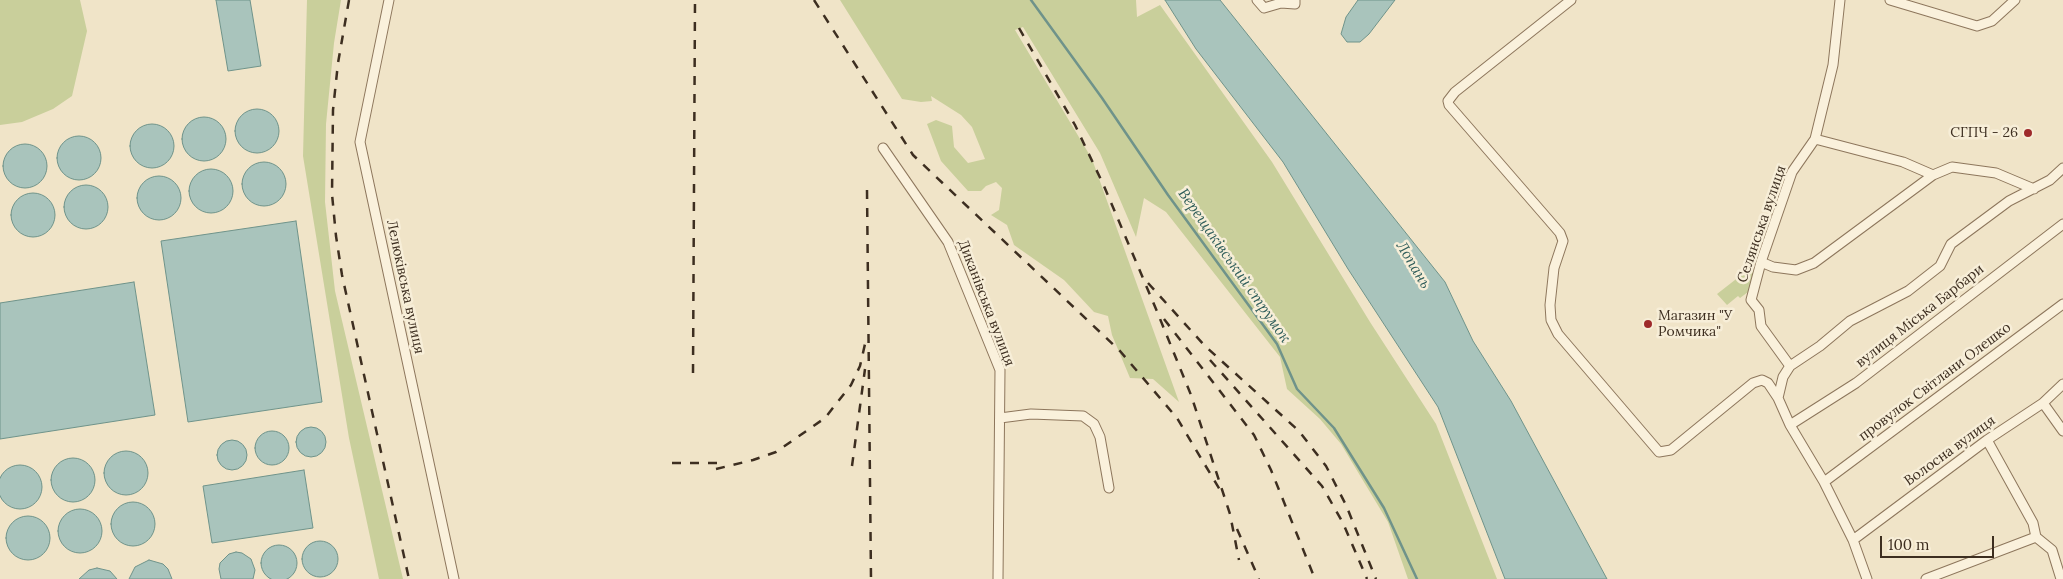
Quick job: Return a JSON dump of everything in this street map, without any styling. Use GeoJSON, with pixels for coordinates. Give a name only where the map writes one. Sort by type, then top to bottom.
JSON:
{"type":"FeatureCollection","features":[{"type":"Feature","properties":{"kind":"street","name":"Лелюківська вулиця"},"geometry":{"type":"LineString","coordinates":[[389,0],[360,142],[454,579]]}},
{"type":"Feature","properties":{"kind":"street"},"geometry":{"type":"LineString","coordinates":[[1257,0],[1264,8],[1281,3],[1295,4],[1295,0]]}},
{"type":"Feature","properties":{"kind":"street"},"geometry":{"type":"LineString","coordinates":[[1571,0],[1455,92],[1448,101],[1449,105],[1560,233],[1563,241],[1554,268],[1550,305],[1551,320],[1558,334],[1658,452],[1671,450],[1754,383],[1762,380],[1768,383],[1778,398],[1790,425],[1824,482],[1853,540],[1867,579]]}},
{"type":"Feature","properties":{"kind":"street","name":"Селянська вулиця"},"geometry":{"type":"LineString","coordinates":[[1790,366],[1761,326],[1759,310],[1751,300],[1761,262],[1792,172],[1815,139],[1833,65],[1840,18],[1840,0]]}},
{"type":"Feature","properties":{"kind":"street"},"geometry":{"type":"LineString","coordinates":[[1890,0],[1972,26],[1983,26],[1992,21],[2015,0]]}},
{"type":"Feature","properties":{"kind":"street"},"geometry":{"type":"LineString","coordinates":[[1815,139],[1902,162],[1933,175]]}},
{"type":"Feature","properties":{"kind":"street","name":"Диканівська вулиця"},"geometry":{"type":"LineString","coordinates":[[883,148],[948,242],[1000,370],[998,579]]}},
{"type":"Feature","properties":{"kind":"street"},"geometry":{"type":"LineString","coordinates":[[1761,262],[1773,267],[1796,270],[1814,264],[1933,175],[1952,167],[1996,174],[2034,188]]}},
{"type":"Feature","properties":{"kind":"street"},"geometry":{"type":"LineString","coordinates":[[1778,398],[1783,377],[1790,366],[1820,346],[1850,321],[1908,291],[1940,266],[1951,244],[2009,201],[2050,180],[2063,168]]}},
{"type":"Feature","properties":{"kind":"street","name":"вулиця Міська Барбари"},"geometry":{"type":"LineString","coordinates":[[1790,425],[1856,383],[2063,224]]}},
{"type":"Feature","properties":{"kind":"street","name":"провулок Світлани Олешко"},"geometry":{"type":"LineString","coordinates":[[1824,482],[2063,304]]}},
{"type":"Feature","properties":{"kind":"street","name":"Волосна вулиця"},"geometry":{"type":"LineString","coordinates":[[1853,540],[1987,440],[2043,403],[2063,384]]}},
{"type":"Feature","properties":{"kind":"street"},"geometry":{"type":"LineString","coordinates":[[2043,403],[2063,431]]}},
{"type":"Feature","properties":{"kind":"street"},"geometry":{"type":"LineString","coordinates":[[1000,418],[1031,414],[1082,416],[1094,424],[1100,437],[1109,488]]}},
{"type":"Feature","properties":{"kind":"street"},"geometry":{"type":"LineString","coordinates":[[1987,440],[2033,523],[2036,536],[2052,550],[2061,579]]}},
{"type":"Feature","properties":{"kind":"street"},"geometry":{"type":"LineString","coordinates":[[1926,579],[2036,536]]}},
{"type":"Feature","properties":{"kind":"green space"},"geometry":{"type":"Polygon","coordinates":[[[0,0],[80,0],[87,31],[72,96],[53,109],[22,122],[0,125],[0,0]]]}},
{"type":"Feature","properties":{"kind":"green space"},"geometry":{"type":"Polygon","coordinates":[[[307,0],[341,0],[334,43],[326,124],[325,202],[335,291],[403,579],[379,579],[349,438],[303,156],[307,0]]]}},
{"type":"Feature","properties":{"kind":"green space"},"geometry":{"type":"Polygon","coordinates":[[[840,0],[1136,0],[1137,17],[1160,5],[1272,162],[1370,322],[1436,424],[1497,579],[1408,579],[1388,522],[1341,444],[1320,419],[1287,389],[1280,357],[1166,212],[1144,198],[1136,237],[1100,153],[1023,27],[1015,30],[1092,159],[1179,402],[1153,379],[1130,378],[1112,335],[1108,316],[1094,312],[1064,280],[1014,245],[1007,225],[991,215],[999,210],[1002,188],[996,182],[986,186],[981,191],[968,191],[941,161],[927,124],[936,120],[952,126],[954,147],[968,163],[985,159],[972,127],[961,115],[931,96],[932,101],[921,102],[902,99],[840,0]]]}},
{"type":"Feature","properties":{"kind":"green space"},"geometry":{"type":"Polygon","coordinates":[[[1749,269],[1755,272],[1753,283],[1750,285],[1752,289],[1740,298],[1738,296],[1727,305],[1717,294],[1749,269]]]}},
{"type":"Feature","properties":{"kind":"water"},"geometry":{"type":"Polygon","coordinates":[[[216,0],[250,0],[261,66],[228,71],[216,0]]]}},
{"type":"Feature","properties":{"kind":"water","name":"Лопань"},"geometry":{"type":"Polygon","coordinates":[[[1165,0],[1220,0],[1445,282],[1473,341],[1511,401],[1607,579],[1505,579],[1438,407],[1348,269],[1283,162],[1196,49],[1165,0]]]}},
{"type":"Feature","properties":{"kind":"water"},"geometry":{"type":"Polygon","coordinates":[[[1358,0],[1395,0],[1369,34],[1360,42],[1347,42],[1341,34],[1346,17],[1358,0]]]}},
{"type":"Feature","properties":{"kind":"water"},"geometry":{"type":"Polygon","coordinates":[[[261,109],[273,115],[278,123],[278,139],[273,147],[265,152],[253,153],[241,147],[236,139],[235,127],[241,115],[249,110],[261,109]]]}},
{"type":"Feature","properties":{"kind":"water"},"geometry":{"type":"Polygon","coordinates":[[[200,117],[208,117],[220,123],[226,139],[220,155],[208,161],[200,161],[188,155],[182,143],[182,135],[188,123],[200,117]]]}},
{"type":"Feature","properties":{"kind":"water"},"geometry":{"type":"Polygon","coordinates":[[[148,124],[156,124],[168,130],[174,146],[168,162],[156,168],[148,168],[136,162],[130,150],[130,142],[136,130],[148,124]]]}},
{"type":"Feature","properties":{"kind":"water"},"geometry":{"type":"Polygon","coordinates":[[[75,136],[83,136],[95,142],[101,158],[95,174],[83,180],[75,180],[63,174],[57,162],[57,154],[63,142],[75,136]]]}},
{"type":"Feature","properties":{"kind":"water"},"geometry":{"type":"Polygon","coordinates":[[[21,144],[29,144],[41,150],[47,166],[41,182],[29,188],[21,188],[9,182],[3,170],[3,162],[9,150],[21,144]]]}},
{"type":"Feature","properties":{"kind":"water"},"geometry":{"type":"Polygon","coordinates":[[[260,162],[268,162],[280,168],[286,184],[280,200],[268,206],[260,206],[248,200],[242,188],[242,180],[248,168],[260,162]]]}},
{"type":"Feature","properties":{"kind":"water"},"geometry":{"type":"Polygon","coordinates":[[[215,169],[227,175],[232,183],[232,199],[227,207],[219,212],[207,213],[195,207],[190,199],[189,187],[195,175],[203,170],[215,169]]]}},
{"type":"Feature","properties":{"kind":"water"},"geometry":{"type":"Polygon","coordinates":[[[155,176],[163,176],[175,182],[181,198],[175,214],[163,220],[155,220],[143,214],[137,202],[137,194],[143,182],[155,176]]]}},
{"type":"Feature","properties":{"kind":"water"},"geometry":{"type":"Polygon","coordinates":[[[82,185],[90,185],[102,191],[108,207],[102,223],[90,229],[82,229],[70,223],[64,211],[64,203],[70,191],[82,185]]]}},
{"type":"Feature","properties":{"kind":"water"},"geometry":{"type":"Polygon","coordinates":[[[29,193],[37,193],[49,199],[55,215],[49,231],[37,237],[29,237],[17,231],[11,219],[11,211],[17,199],[29,193]]]}},
{"type":"Feature","properties":{"kind":"water"},"geometry":{"type":"Polygon","coordinates":[[[296,221],[322,402],[188,422],[161,241],[296,221]]]}},
{"type":"Feature","properties":{"kind":"water"},"geometry":{"type":"Polygon","coordinates":[[[134,282],[155,415],[0,439],[0,303],[134,282]]]}},
{"type":"Feature","properties":{"kind":"water"},"geometry":{"type":"Polygon","coordinates":[[[311,427],[322,431],[326,442],[322,453],[311,457],[300,453],[296,442],[300,431],[311,427]]]}},
{"type":"Feature","properties":{"kind":"water"},"geometry":{"type":"Polygon","coordinates":[[[272,431],[284,436],[289,448],[284,460],[272,465],[260,460],[255,448],[260,436],[272,431]]]}},
{"type":"Feature","properties":{"kind":"water"},"geometry":{"type":"Polygon","coordinates":[[[232,440],[243,444],[247,455],[243,466],[232,470],[221,466],[217,455],[221,444],[232,440]]]}},
{"type":"Feature","properties":{"kind":"water"},"geometry":{"type":"Polygon","coordinates":[[[122,451],[130,451],[142,457],[148,473],[142,489],[130,495],[122,495],[110,489],[104,477],[104,469],[110,457],[122,451]]]}},
{"type":"Feature","properties":{"kind":"water"},"geometry":{"type":"Polygon","coordinates":[[[77,458],[89,464],[94,472],[94,488],[89,496],[81,501],[69,502],[57,496],[52,488],[51,476],[57,464],[65,459],[77,458]]]}},
{"type":"Feature","properties":{"kind":"water"},"geometry":{"type":"Polygon","coordinates":[[[16,465],[24,465],[36,471],[42,487],[36,503],[24,509],[16,509],[4,503],[-2,491],[-2,483],[4,471],[16,465]]]}},
{"type":"Feature","properties":{"kind":"water"},"geometry":{"type":"Polygon","coordinates":[[[304,470],[313,528],[212,543],[203,486],[304,470]]]}},
{"type":"Feature","properties":{"kind":"water"},"geometry":{"type":"Polygon","coordinates":[[[129,502],[137,502],[149,508],[155,524],[149,540],[137,546],[129,546],[117,540],[111,528],[111,520],[117,508],[129,502]]]}},
{"type":"Feature","properties":{"kind":"water"},"geometry":{"type":"Polygon","coordinates":[[[76,509],[84,509],[96,515],[102,531],[96,547],[84,553],[76,553],[64,547],[58,535],[58,527],[64,515],[76,509]]]}},
{"type":"Feature","properties":{"kind":"water"},"geometry":{"type":"Polygon","coordinates":[[[24,516],[32,516],[44,522],[50,538],[44,554],[32,560],[24,560],[12,554],[6,542],[6,534],[12,522],[24,516]]]}},
{"type":"Feature","properties":{"kind":"water"},"geometry":{"type":"Polygon","coordinates":[[[320,541],[327,542],[333,546],[337,552],[337,566],[333,572],[327,576],[320,577],[313,576],[307,572],[303,566],[302,559],[303,552],[307,546],[313,542],[320,541]]]}},
{"type":"Feature","properties":{"kind":"water"},"geometry":{"type":"Polygon","coordinates":[[[279,545],[292,550],[297,563],[292,576],[279,581],[266,576],[261,563],[266,550],[279,545]]]}},
{"type":"Feature","properties":{"kind":"water"},"geometry":{"type":"Polygon","coordinates":[[[242,553],[251,559],[255,570],[253,579],[221,579],[220,563],[229,554],[242,553]]]}},
{"type":"Feature","properties":{"kind":"water"},"geometry":{"type":"Polygon","coordinates":[[[149,560],[163,564],[168,569],[172,579],[129,579],[135,567],[149,560]]]}},
{"type":"Feature","properties":{"kind":"water"},"geometry":{"type":"Polygon","coordinates":[[[97,568],[110,571],[117,579],[79,579],[89,570],[97,568]]]}},
{"type":"Feature","properties":{"kind":"waterway","name":"Верещаківський струмок"},"geometry":{"type":"LineString","coordinates":[[1031,0],[1102,98],[1168,195],[1277,344],[1297,389],[1334,428],[1384,508],[1417,579]]}},
{"type":"Feature","properties":{"kind":"railway"},"geometry":{"type":"LineString","coordinates":[[349,0],[338,63],[333,110],[332,194],[336,236],[342,275],[409,579]]}},
{"type":"Feature","properties":{"kind":"railway"},"geometry":{"type":"LineString","coordinates":[[693,373],[695,0]]}},
{"type":"Feature","properties":{"kind":"railway"},"geometry":{"type":"LineString","coordinates":[[814,0],[913,155],[1120,351],[1177,418],[1223,495]]}},
{"type":"Feature","properties":{"kind":"railway"},"geometry":{"type":"LineString","coordinates":[[1019,28],[1075,125],[1104,186],[1156,309],[1191,395],[1230,514],[1239,560]]}},
{"type":"Feature","properties":{"kind":"railway"},"geometry":{"type":"LineString","coordinates":[[867,190],[871,579]]}},
{"type":"Feature","properties":{"kind":"railway"},"geometry":{"type":"LineString","coordinates":[[1148,283],[1205,346],[1299,431],[1326,466],[1346,505],[1376,579]]}},
{"type":"Feature","properties":{"kind":"railway"},"geometry":{"type":"LineString","coordinates":[[1164,319],[1254,435],[1271,470],[1315,579]]}},
{"type":"Feature","properties":{"kind":"railway"},"geometry":{"type":"LineString","coordinates":[[716,469],[776,452],[825,418],[851,385],[860,366],[865,344]]}},
{"type":"Feature","properties":{"kind":"railway"},"geometry":{"type":"LineString","coordinates":[[1210,360],[1322,486],[1343,523],[1367,579]]}},
{"type":"Feature","properties":{"kind":"railway"},"geometry":{"type":"LineString","coordinates":[[852,466],[865,369]]}},
{"type":"Feature","properties":{"kind":"railway"},"geometry":{"type":"LineString","coordinates":[[672,463],[726,463]]}},
{"type":"Feature","properties":{"kind":"railway"},"geometry":{"type":"LineString","coordinates":[[1237,529],[1259,579]]}},
{"type":"Feature","properties":{"kind":"place","name":"СГПЧ - 26"},"geometry":{"type":"Point","coordinates":[2028,133]}},
{"type":"Feature","properties":{"kind":"place","name":"Магазин \"У Ромчика\""},"geometry":{"type":"Point","coordinates":[1648,324]}}]}
